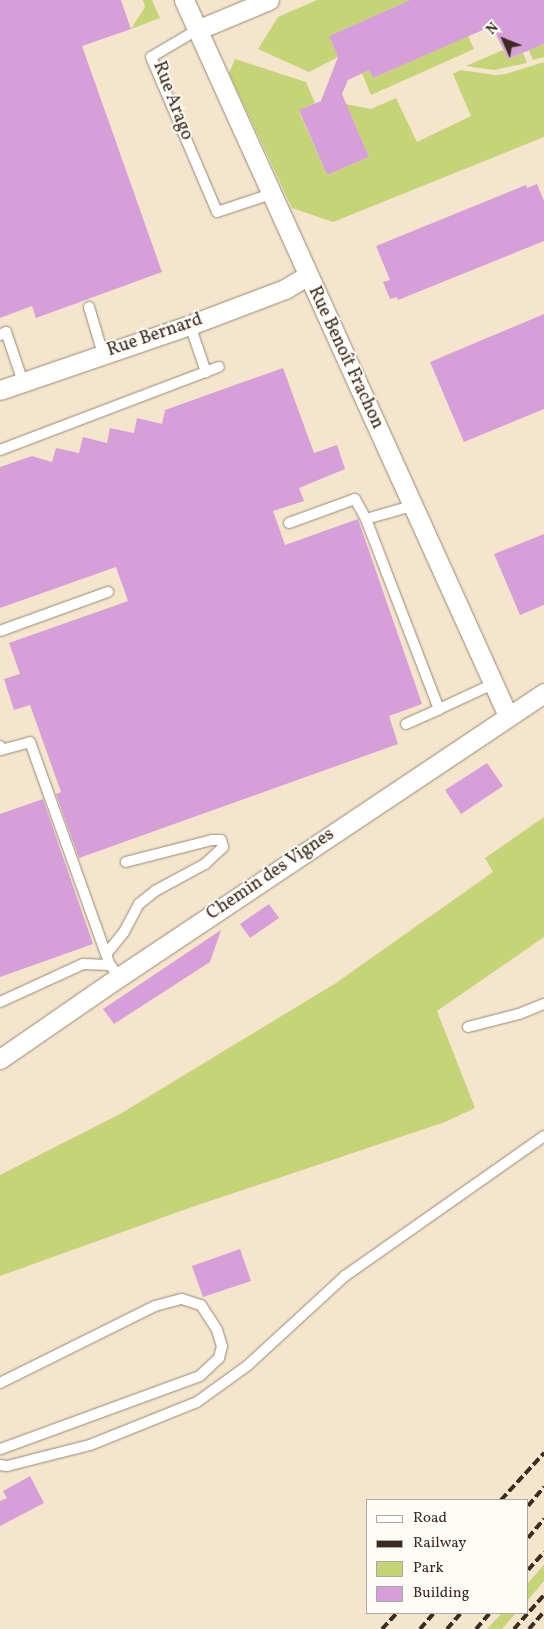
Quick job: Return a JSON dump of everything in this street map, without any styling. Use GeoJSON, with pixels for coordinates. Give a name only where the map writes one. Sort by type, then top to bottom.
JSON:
{"type":"FeatureCollection","features":[{"type":"Feature","properties":{"kind":"street","name":"Rue Benoît Frachon"},"geometry":{"type":"LineString","coordinates":[[184,0],[307,276],[508,716]]}},
{"type":"Feature","properties":{"kind":"street","name":"Rue Arago"},"geometry":{"type":"LineString","coordinates":[[197,30],[269,0]]}},
{"type":"Feature","properties":{"kind":"street","name":"Rue Bernard"},"geometry":{"type":"LineString","coordinates":[[0,390],[190,325],[285,289],[307,276]]}},
{"type":"Feature","properties":{"kind":"street","name":"Chemin des Vignes"},"geometry":{"type":"LineString","coordinates":[[0,1059],[115,971],[544,692]]}},
{"type":"Feature","properties":{"kind":"lane","name":"Rue Arago"},"geometry":{"type":"LineString","coordinates":[[197,30],[151,57],[217,212],[271,194]]}},
{"type":"Feature","properties":{"kind":"lane"},"geometry":{"type":"LineString","coordinates":[[88,308],[104,354]]}},
{"type":"Feature","properties":{"kind":"lane"},"geometry":{"type":"LineString","coordinates":[[190,325],[206,372]]}},
{"type":"Feature","properties":{"kind":"lane"},"geometry":{"type":"LineString","coordinates":[[0,335],[6,332],[23,382]]}},
{"type":"Feature","properties":{"kind":"lane"},"geometry":{"type":"LineString","coordinates":[[0,450],[219,367]]}},
{"type":"Feature","properties":{"kind":"lane"},"geometry":{"type":"LineString","coordinates":[[289,523],[354,499],[366,519],[439,708]]}},
{"type":"Feature","properties":{"kind":"lane"},"geometry":{"type":"LineString","coordinates":[[366,519],[412,506]]}},
{"type":"Feature","properties":{"kind":"lane"},"geometry":{"type":"LineString","coordinates":[[0,631],[108,592]]}},
{"type":"Feature","properties":{"kind":"lane"},"geometry":{"type":"LineString","coordinates":[[406,724],[493,684]]}},
{"type":"Feature","properties":{"kind":"lane"},"geometry":{"type":"LineString","coordinates":[[0,746],[2,750],[30,742],[115,971]]}},
{"type":"Feature","properties":{"kind":"lane"},"geometry":{"type":"LineString","coordinates":[[107,953],[124,932],[139,904],[155,891],[205,864],[223,847],[222,840],[212,840],[126,862]]}},
{"type":"Feature","properties":{"kind":"lane"},"geometry":{"type":"LineString","coordinates":[[0,1002],[83,964],[115,971]]}},
{"type":"Feature","properties":{"kind":"lane"},"geometry":{"type":"LineString","coordinates":[[468,1027],[519,1014],[544,1004]]}},
{"type":"Feature","properties":{"kind":"lane"},"geometry":{"type":"LineString","coordinates":[[0,1465],[7,1466],[90,1445],[197,1402],[247,1366],[344,1276],[544,1136]]}},
{"type":"Feature","properties":{"kind":"lane"},"geometry":{"type":"LineString","coordinates":[[0,1383],[155,1306],[182,1299],[201,1305],[218,1330],[222,1346],[219,1358],[200,1376],[0,1449]]}},
{"type":"Feature","properties":{"kind":"green space"},"geometry":{"type":"Polygon","coordinates":[[[143,0],[152,0],[160,18],[131,29],[145,7],[143,0]]]}},
{"type":"Feature","properties":{"kind":"green space"},"geometry":{"type":"Polygon","coordinates":[[[317,0],[410,0],[329,36],[338,57],[309,72],[258,49],[278,17],[317,0]]]}},
{"type":"Feature","properties":{"kind":"green space"},"geometry":{"type":"Polygon","coordinates":[[[468,36],[474,49],[371,95],[362,73],[369,70],[373,78],[468,36]]]}},
{"type":"Feature","properties":{"kind":"green space"},"geometry":{"type":"Polygon","coordinates":[[[544,44],[544,57],[533,60],[529,50],[544,44]]]}},
{"type":"Feature","properties":{"kind":"green space"},"geometry":{"type":"Polygon","coordinates":[[[503,50],[508,59],[523,53],[527,63],[494,70],[466,66],[503,50]]]}},
{"type":"Feature","properties":{"kind":"green space"},"geometry":{"type":"Polygon","coordinates":[[[235,59],[306,82],[315,103],[299,111],[327,175],[369,157],[346,104],[371,109],[396,98],[417,142],[471,116],[453,74],[460,70],[495,75],[506,74],[544,62],[544,137],[333,222],[292,208],[229,73],[235,59]]]}},
{"type":"Feature","properties":{"kind":"green space"},"geometry":{"type":"Polygon","coordinates":[[[544,817],[544,937],[437,1011],[475,1108],[445,1122],[192,1207],[0,1276],[0,1175],[120,1114],[336,983],[493,872],[485,858],[544,817]]]}},
{"type":"Feature","properties":{"kind":"green space"},"geometry":{"type":"Polygon","coordinates":[[[544,1565],[544,1581],[529,1599],[529,1582],[544,1565]]]}},
{"type":"Feature","properties":{"kind":"green space"},"geometry":{"type":"Polygon","coordinates":[[[501,1614],[515,1614],[502,1629],[487,1629],[501,1614]]]}},
{"type":"Feature","properties":{"kind":"building"},"geometry":{"type":"Polygon","coordinates":[[[0,0],[121,0],[131,29],[82,46],[162,272],[36,318],[32,306],[0,318],[0,0]]]}},
{"type":"Feature","properties":{"kind":"building"},"geometry":{"type":"Polygon","coordinates":[[[410,0],[544,0],[544,44],[508,59],[492,26],[373,78],[369,70],[348,80],[342,94],[369,157],[327,175],[299,110],[321,101],[338,57],[329,36],[410,0]]]}},
{"type":"Feature","properties":{"kind":"building"},"geometry":{"type":"Polygon","coordinates":[[[537,184],[544,201],[544,241],[398,300],[397,297],[390,299],[383,282],[390,280],[376,246],[526,185],[527,188],[537,184]]]}},
{"type":"Feature","properties":{"kind":"building"},"geometry":{"type":"Polygon","coordinates":[[[544,314],[544,409],[464,442],[430,362],[544,314]]]}},
{"type":"Feature","properties":{"kind":"building"},"geometry":{"type":"Polygon","coordinates":[[[283,368],[314,453],[337,445],[345,469],[299,488],[304,501],[273,511],[285,545],[358,519],[422,704],[389,716],[398,744],[79,858],[56,794],[61,792],[30,705],[14,710],[4,679],[20,674],[9,643],[128,601],[116,567],[0,608],[0,467],[32,456],[52,462],[56,448],[79,453],[83,437],[107,443],[110,428],[134,433],[137,418],[162,424],[165,410],[283,368]]]}},
{"type":"Feature","properties":{"kind":"building"},"geometry":{"type":"Polygon","coordinates":[[[544,534],[544,605],[520,615],[494,554],[544,534]]]}},
{"type":"Feature","properties":{"kind":"building"},"geometry":{"type":"Polygon","coordinates":[[[487,763],[503,786],[461,814],[445,790],[487,763]]]}},
{"type":"Feature","properties":{"kind":"building"},"geometry":{"type":"Polygon","coordinates":[[[43,799],[93,944],[0,977],[0,814],[43,799]]]}},
{"type":"Feature","properties":{"kind":"building"},"geometry":{"type":"Polygon","coordinates":[[[269,904],[279,918],[250,938],[240,924],[269,904]]]}},
{"type":"Feature","properties":{"kind":"building"},"geometry":{"type":"Polygon","coordinates":[[[221,930],[210,962],[114,1024],[103,1009],[221,930]]]}},
{"type":"Feature","properties":{"kind":"building"},"geometry":{"type":"Polygon","coordinates":[[[240,1249],[251,1281],[203,1297],[192,1266],[240,1249]]]}},
{"type":"Feature","properties":{"kind":"building"},"geometry":{"type":"Polygon","coordinates":[[[30,1476],[44,1503],[0,1526],[0,1501],[7,1498],[3,1491],[30,1476]]]}},
{"type":"Feature","properties":{"kind":"railway"},"geometry":{"type":"LineString","coordinates":[[502,1499],[544,1453]]}},
{"type":"Feature","properties":{"kind":"railway"},"geometry":{"type":"LineString","coordinates":[[529,1505],[544,1487]]}},
{"type":"Feature","properties":{"kind":"railway"},"geometry":{"type":"LineString","coordinates":[[529,1537],[544,1519]]}},
{"type":"Feature","properties":{"kind":"railway"},"geometry":{"type":"LineString","coordinates":[[529,1569],[544,1552]]}},
{"type":"Feature","properties":{"kind":"railway"},"geometry":{"type":"LineString","coordinates":[[529,1612],[544,1595]]}},
{"type":"Feature","properties":{"kind":"railway"},"geometry":{"type":"LineString","coordinates":[[529,1629],[544,1612]]}},
{"type":"Feature","properties":{"kind":"railway"},"geometry":{"type":"LineString","coordinates":[[382,1629],[396,1614]]}},
{"type":"Feature","properties":{"kind":"railway"},"geometry":{"type":"LineString","coordinates":[[420,1629],[433,1614]]}},
{"type":"Feature","properties":{"kind":"railway"},"geometry":{"type":"LineString","coordinates":[[447,1629],[460,1614]]}},
{"type":"Feature","properties":{"kind":"railway"},"geometry":{"type":"LineString","coordinates":[[476,1629],[489,1614]]}},
{"type":"Feature","properties":{"kind":"railway"},"geometry":{"type":"LineString","coordinates":[[514,1629],[527,1614]]}}]}
